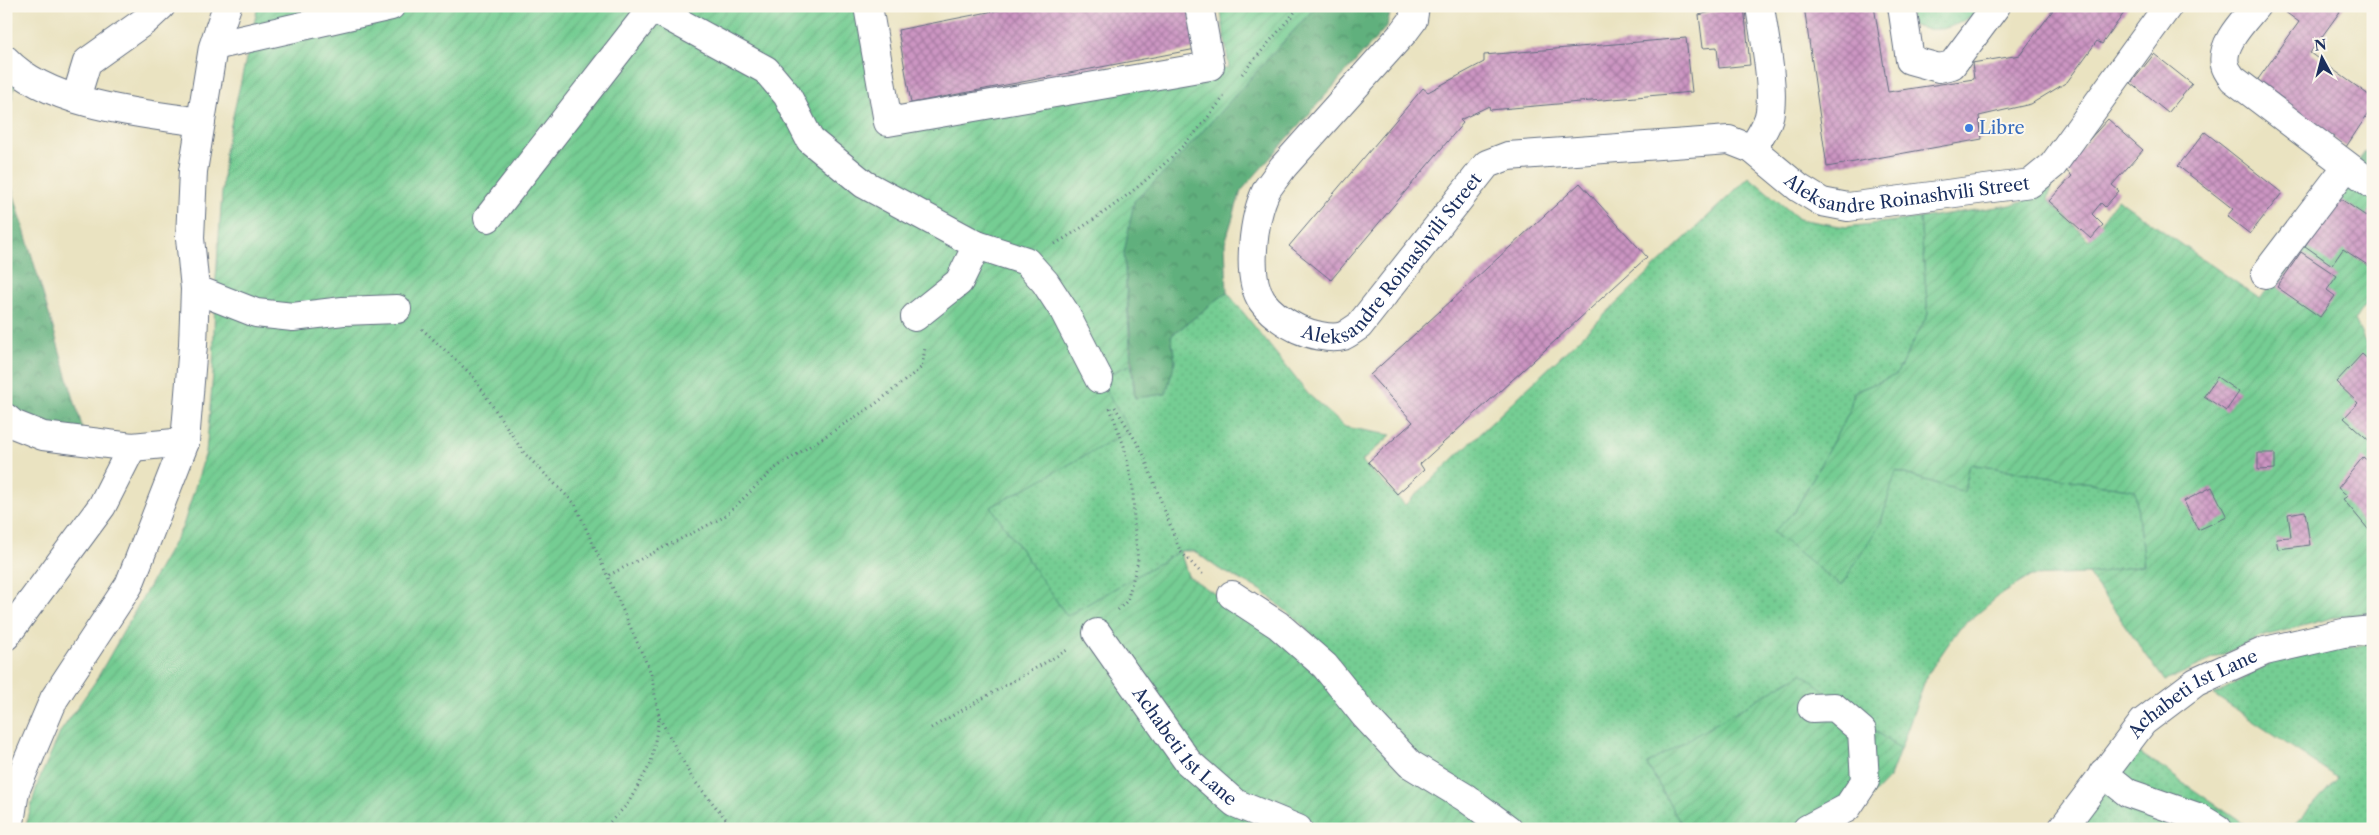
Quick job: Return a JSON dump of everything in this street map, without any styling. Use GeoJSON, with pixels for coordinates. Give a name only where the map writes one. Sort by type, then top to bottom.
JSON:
{"type":"FeatureCollection","features":[{"type":"Feature","properties":{"kind":"street"},"geometry":{"type":"LineString","coordinates":[[76,98],[87,62],[146,20],[161,6]]}},
{"type":"Feature","properties":{"kind":"street"},"geometry":{"type":"LineString","coordinates":[[8,829],[15,791],[54,699],[129,586],[185,442],[193,345],[195,289],[190,238],[193,171],[214,46],[227,6]]}},
{"type":"Feature","properties":{"kind":"street"},"geometry":{"type":"LineString","coordinates":[[214,46],[391,6]]}},
{"type":"Feature","properties":{"kind":"street"},"geometry":{"type":"LineString","coordinates":[[868,6],[888,122],[1210,66],[1199,6]]}},
{"type":"Feature","properties":{"kind":"street","name":"Aleksandre Roinashvili Street"},"geometry":{"type":"LineString","coordinates":[[1415,6],[1413,20],[1404,32],[1283,167],[1267,190],[1256,222],[1253,262],[1254,282],[1262,301],[1280,319],[1302,330],[1324,336],[1342,336],[1360,326],[1487,164],[1508,156],[1729,140],[1752,149],[1799,188],[1822,202],[1848,207],[2031,183],[2053,165],[2168,6]]}},
{"type":"Feature","properties":{"kind":"street"},"geometry":{"type":"LineString","coordinates":[[1752,149],[1764,128],[1770,112],[1770,89],[1760,6]]}},
{"type":"Feature","properties":{"kind":"street"},"geometry":{"type":"LineString","coordinates":[[1902,6],[1910,60],[1939,68],[1952,65],[1996,6]]}},
{"type":"Feature","properties":{"kind":"street"},"geometry":{"type":"LineString","coordinates":[[2256,6],[2231,39],[2225,54],[2225,66],[2233,79],[2373,185]]}},
{"type":"Feature","properties":{"kind":"street"},"geometry":{"type":"LineString","coordinates":[[488,218],[650,7],[766,70],[787,95],[810,140],[864,184],[977,245],[1026,261],[1045,282],[1064,310],[1099,379]]}},
{"type":"Feature","properties":{"kind":"street"},"geometry":{"type":"LineString","coordinates":[[6,60],[18,73],[58,92],[76,98],[125,112],[201,122]]}},
{"type":"Feature","properties":{"kind":"street"},"geometry":{"type":"LineString","coordinates":[[2265,274],[2347,166]]}},
{"type":"Feature","properties":{"kind":"street"},"geometry":{"type":"LineString","coordinates":[[915,317],[959,282],[977,245]]}},
{"type":"Feature","properties":{"kind":"street"},"geometry":{"type":"LineString","coordinates":[[195,289],[256,313],[293,317],[343,311],[397,309]]}},
{"type":"Feature","properties":{"kind":"street"},"geometry":{"type":"LineString","coordinates":[[6,418],[13,424],[43,436],[132,447],[185,442]]}},
{"type":"Feature","properties":{"kind":"street"},"geometry":{"type":"LineString","coordinates":[[6,636],[102,506],[132,447]]}},
{"type":"Feature","properties":{"kind":"street"},"geometry":{"type":"LineString","coordinates":[[1232,595],[1278,625],[1325,666],[1365,716],[1410,764],[1466,798],[1508,829]]}},
{"type":"Feature","properties":{"kind":"street","name":"Achabeti 1st Lane"},"geometry":{"type":"LineString","coordinates":[[2062,829],[2143,722],[2196,682],[2265,651],[2343,633],[2373,630]]}},
{"type":"Feature","properties":{"kind":"street","name":"Achabeti 1st Lane"},"geometry":{"type":"LineString","coordinates":[[1097,633],[1188,762],[1235,803],[1298,829]]}},
{"type":"Feature","properties":{"kind":"street"},"geometry":{"type":"LineString","coordinates":[[1807,829],[1847,808],[1865,781],[1862,731],[1834,707],[1812,708]]}},
{"type":"Feature","properties":{"kind":"street"},"geometry":{"type":"LineString","coordinates":[[2104,773],[2128,793],[2200,818],[2218,829]]}},
{"type":"Feature","properties":{"kind":"path"},"geometry":{"type":"LineString","coordinates":[[1236,82],[1300,6]]}},
{"type":"Feature","properties":{"kind":"path"},"geometry":{"type":"LineString","coordinates":[[1026,261],[1082,228],[1145,180],[1192,136],[1230,90]]}},
{"type":"Feature","properties":{"kind":"path"},"geometry":{"type":"LineString","coordinates":[[397,309],[472,375],[524,453],[575,504],[651,673],[659,717],[692,778],[734,829]]}},
{"type":"Feature","properties":{"kind":"path"},"geometry":{"type":"LineString","coordinates":[[608,574],[724,517],[774,469],[874,406],[922,367],[925,346],[915,317]]}},
{"type":"Feature","properties":{"kind":"path"},"geometry":{"type":"LineString","coordinates":[[1099,379],[1142,451],[1180,551],[1203,576],[1232,595]]}},
{"type":"Feature","properties":{"kind":"path"},"geometry":{"type":"LineString","coordinates":[[931,728],[1097,633],[1127,601],[1138,561],[1133,488],[1124,446],[1099,379]]}},
{"type":"Feature","properties":{"kind":"path"},"geometry":{"type":"LineString","coordinates":[[603,829],[627,805],[651,763],[659,717]]}},
{"type":"Feature","properties":{"kind":"green space"},"geometry":{"type":"Polygon","coordinates":[[[258,6],[856,6],[879,132],[1229,68],[1220,6],[1316,6],[1170,167],[1134,201],[1124,253],[1131,364],[1099,379],[1130,431],[991,507],[1067,616],[1180,551],[1188,576],[1263,626],[1489,829],[1326,829],[1263,805],[1250,829],[25,829],[38,782],[61,731],[95,682],[183,526],[206,452],[213,374],[215,292],[225,151],[258,6]]]}},
{"type":"Feature","properties":{"kind":"green space"},"geometry":{"type":"Polygon","coordinates":[[[1316,6],[1392,6],[1387,26],[1241,191],[1225,243],[1227,292],[1171,336],[1175,361],[1166,394],[1135,398],[1124,253],[1134,201],[1170,167],[1316,6]]]}},
{"type":"Feature","properties":{"kind":"green space"},"geometry":{"type":"Polygon","coordinates":[[[1649,6],[1695,6],[1650,12],[1649,6]]]}},
{"type":"Feature","properties":{"kind":"green space"},"geometry":{"type":"Polygon","coordinates":[[[1908,6],[1986,6],[1960,23],[1942,29],[1932,29],[1912,25],[1908,6]]]}},
{"type":"Feature","properties":{"kind":"green space"},"geometry":{"type":"Polygon","coordinates":[[[6,60],[18,73],[6,121],[6,60]]]}},
{"type":"Feature","properties":{"kind":"green space"},"geometry":{"type":"Polygon","coordinates":[[[2373,142],[2373,173],[2358,161],[2373,142]]]}},
{"type":"Feature","properties":{"kind":"green space"},"geometry":{"type":"Polygon","coordinates":[[[6,168],[86,440],[6,418],[6,168]]]}},
{"type":"Feature","properties":{"kind":"green space"},"geometry":{"type":"Polygon","coordinates":[[[2055,174],[2048,200],[2089,240],[2117,199],[2260,299],[2350,182],[2373,197],[2373,293],[2355,321],[2373,358],[2373,612],[2332,618],[2261,637],[2165,681],[2088,574],[2144,565],[2135,490],[1970,464],[1964,492],[1896,471],[1881,522],[1841,586],[1773,532],[1795,511],[1849,412],[1854,392],[1896,375],[1928,314],[1920,218],[2011,205],[2043,193],[2055,174]]]}},
{"type":"Feature","properties":{"kind":"green space"},"geometry":{"type":"Polygon","coordinates":[[[1749,177],[1799,219],[1846,227],[1920,218],[1928,314],[1896,375],[1854,392],[1849,412],[1795,511],[1773,533],[1881,522],[1895,471],[1964,492],[1970,464],[2135,490],[2144,565],[2088,574],[2031,576],[2000,595],[1958,630],[1927,675],[1900,750],[1871,727],[1647,764],[1684,829],[1524,829],[1411,750],[1355,686],[1327,649],[1297,620],[1261,590],[1219,569],[1194,551],[1180,551],[1067,616],[991,507],[1129,431],[1099,379],[1131,364],[1135,398],[1175,361],[1171,336],[1227,292],[1308,394],[1345,427],[1391,435],[1362,461],[1405,505],[1749,177]]]}},
{"type":"Feature","properties":{"kind":"green space"},"geometry":{"type":"Polygon","coordinates":[[[2373,643],[2373,829],[2291,829],[2338,778],[2214,695],[2276,660],[2373,643]]]}},
{"type":"Feature","properties":{"kind":"green space"},"geometry":{"type":"Polygon","coordinates":[[[1802,673],[1900,750],[1890,777],[1861,807],[1807,829],[1684,829],[1647,764],[1802,673]]]}},
{"type":"Feature","properties":{"kind":"green space"},"geometry":{"type":"Polygon","coordinates":[[[2134,749],[2251,829],[2073,829],[2134,749]]]}},
{"type":"Feature","properties":{"kind":"building"},"geometry":{"type":"Polygon","coordinates":[[[1019,6],[1188,6],[1196,49],[911,103],[898,30],[1019,6]]]}},
{"type":"Feature","properties":{"kind":"building"},"geometry":{"type":"Polygon","coordinates":[[[1734,6],[1744,6],[1750,65],[1719,68],[1717,47],[1703,48],[1699,15],[1734,6]]]}},
{"type":"Feature","properties":{"kind":"building"},"geometry":{"type":"Polygon","coordinates":[[[1804,6],[1874,6],[1888,92],[1974,79],[1972,63],[2020,55],[2056,6],[2129,6],[2102,44],[2097,41],[2067,82],[2031,104],[1979,116],[1982,139],[1827,167],[1804,6]]]}},
{"type":"Feature","properties":{"kind":"building"},"geometry":{"type":"Polygon","coordinates":[[[2277,6],[2344,6],[2310,53],[2373,98],[2373,106],[2346,147],[2256,82],[2299,22],[2277,6]]]}},
{"type":"Feature","properties":{"kind":"building"},"geometry":{"type":"Polygon","coordinates":[[[1686,38],[1692,92],[1490,110],[1489,106],[1460,120],[1463,123],[1331,280],[1289,246],[1423,88],[1428,92],[1484,62],[1484,55],[1686,38]]]}},
{"type":"Feature","properties":{"kind":"building"},"geometry":{"type":"Polygon","coordinates":[[[2154,54],[2192,84],[2168,113],[2131,83],[2154,54]]]}},
{"type":"Feature","properties":{"kind":"building"},"geometry":{"type":"Polygon","coordinates":[[[2108,119],[2143,150],[2112,185],[2119,191],[2105,207],[2101,203],[2092,214],[2103,225],[2091,239],[2049,201],[2072,176],[2063,168],[2108,119]]]}},
{"type":"Feature","properties":{"kind":"building"},"geometry":{"type":"Polygon","coordinates":[[[2205,132],[2282,193],[2250,234],[2227,216],[2233,209],[2178,166],[2205,132]]]}},
{"type":"Feature","properties":{"kind":"building"},"geometry":{"type":"Polygon","coordinates":[[[1580,183],[1647,257],[1420,464],[1424,470],[1397,494],[1368,462],[1413,422],[1370,375],[1580,183]]]}},
{"type":"Feature","properties":{"kind":"building"},"geometry":{"type":"Polygon","coordinates":[[[2338,197],[2366,216],[2369,210],[2373,213],[2373,261],[2369,266],[2343,249],[2332,265],[2305,246],[2338,197]]]}},
{"type":"Feature","properties":{"kind":"building"},"geometry":{"type":"Polygon","coordinates":[[[2301,252],[2337,276],[2327,290],[2335,296],[2320,317],[2277,287],[2301,252]]]}},
{"type":"Feature","properties":{"kind":"building"},"geometry":{"type":"Polygon","coordinates":[[[2362,354],[2373,364],[2373,444],[2344,418],[2358,403],[2336,382],[2362,354]]]}},
{"type":"Feature","properties":{"kind":"building"},"geometry":{"type":"Polygon","coordinates":[[[2217,377],[2239,392],[2226,411],[2204,396],[2217,377]]]}},
{"type":"Feature","properties":{"kind":"building"},"geometry":{"type":"Polygon","coordinates":[[[2258,453],[2275,453],[2275,469],[2258,470],[2258,453]]]}},
{"type":"Feature","properties":{"kind":"building"},"geometry":{"type":"Polygon","coordinates":[[[2363,457],[2373,465],[2373,535],[2343,499],[2348,496],[2338,488],[2363,457]]]}},
{"type":"Feature","properties":{"kind":"building"},"geometry":{"type":"Polygon","coordinates":[[[2212,487],[2227,517],[2198,530],[2184,501],[2212,487]]]}},
{"type":"Feature","properties":{"kind":"building"},"geometry":{"type":"Polygon","coordinates":[[[2305,511],[2310,545],[2278,549],[2276,538],[2291,537],[2288,514],[2305,511]]]}},
{"type":"Feature","properties":{"kind":"place","name":"Libre"},"geometry":{"type":"Point","coordinates":[1969,128]}}]}
